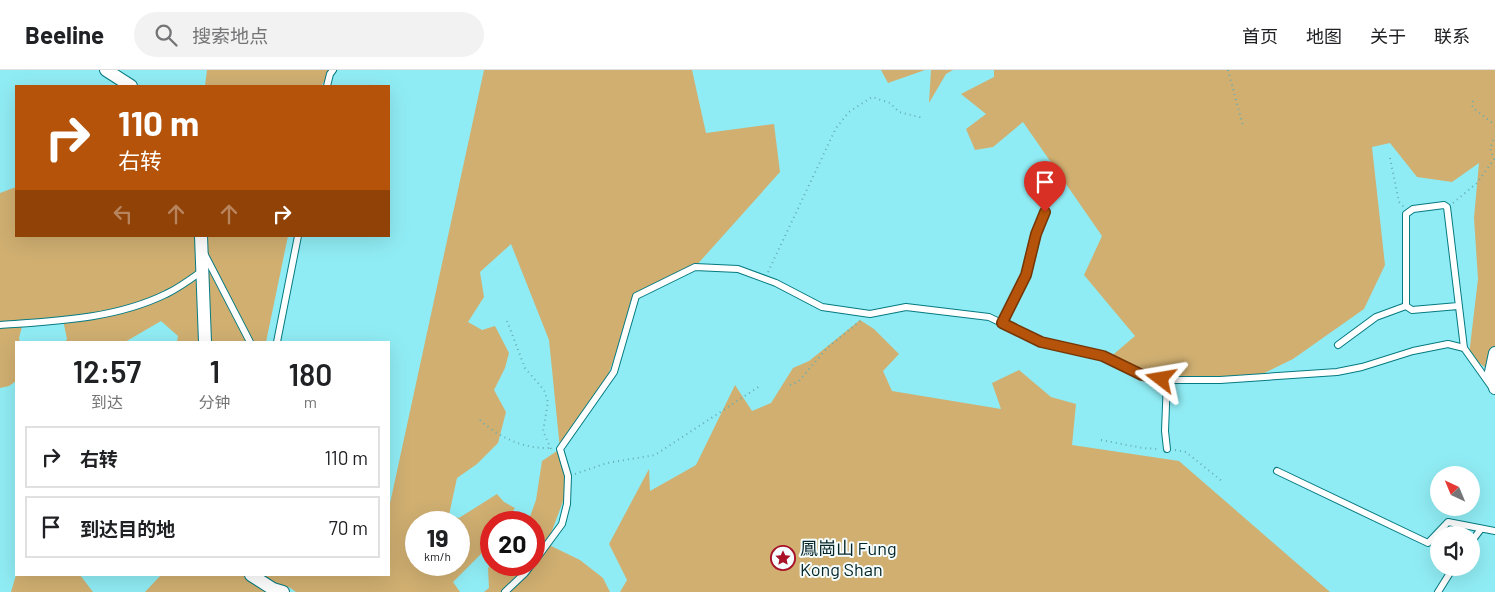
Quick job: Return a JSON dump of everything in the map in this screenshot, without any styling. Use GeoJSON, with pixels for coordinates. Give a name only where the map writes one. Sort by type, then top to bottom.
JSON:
{"type":"FeatureCollection","features":[{"type":"Feature","properties":{"kind":"street"},"geometry":{"type":"LineString","coordinates":[[106,70],[128,85]]}},
{"type":"Feature","properties":{"kind":"street"},"geometry":{"type":"LineString","coordinates":[[201,242],[205,341]]}},
{"type":"Feature","properties":{"kind":"street"},"geometry":{"type":"LineString","coordinates":[[1495,353],[1491,372],[1495,390]]}},
{"type":"Feature","properties":{"kind":"street"},"geometry":{"type":"LineString","coordinates":[[252,576],[273,590],[283,592]]}},
{"type":"Feature","properties":{"kind":"lane"},"geometry":{"type":"LineString","coordinates":[[327,85],[333,70]]}},
{"type":"Feature","properties":{"kind":"lane"},"geometry":{"type":"LineString","coordinates":[[1406,306],[1406,214],[1413,209],[1444,205],[1447,208],[1464,348],[1495,390]]}},
{"type":"Feature","properties":{"kind":"lane"},"geometry":{"type":"LineString","coordinates":[[1002,323],[1026,275],[1036,234],[1045,212]]}},
{"type":"Feature","properties":{"kind":"lane"},"geometry":{"type":"LineString","coordinates":[[277,341],[298,237]]}},
{"type":"Feature","properties":{"kind":"lane"},"geometry":{"type":"LineString","coordinates":[[201,242],[250,341]]}},
{"type":"Feature","properties":{"kind":"lane"},"geometry":{"type":"LineString","coordinates":[[545,547],[562,524],[567,504],[568,476],[560,449],[614,372],[636,296],[695,267],[738,269],[776,283],[822,307],[870,314],[906,307],[989,317],[1041,342],[1103,356],[1142,375],[1167,380],[1229,379],[1337,372],[1362,368],[1413,350],[1448,344],[1464,348]]}},
{"type":"Feature","properties":{"kind":"lane"},"geometry":{"type":"LineString","coordinates":[[0,325],[74,319],[126,310],[167,294],[202,271]]}},
{"type":"Feature","properties":{"kind":"lane"},"geometry":{"type":"LineString","coordinates":[[1406,306],[1412,310],[1458,306]]}},
{"type":"Feature","properties":{"kind":"lane"},"geometry":{"type":"LineString","coordinates":[[1338,346],[1376,317],[1406,306]]}},
{"type":"Feature","properties":{"kind":"lane"},"geometry":{"type":"LineString","coordinates":[[1167,380],[1165,431],[1167,449]]}},
{"type":"Feature","properties":{"kind":"lane"},"geometry":{"type":"LineString","coordinates":[[1277,471],[1428,543],[1448,522],[1495,531]]}},
{"type":"Feature","properties":{"kind":"lane"},"geometry":{"type":"LineString","coordinates":[[505,592],[522,576]]}},
{"type":"Feature","properties":{"kind":"lane"},"geometry":{"type":"LineString","coordinates":[[1438,592],[1448,576]]}},
{"type":"Feature","properties":{"kind":"path"},"geometry":{"type":"LineString","coordinates":[[1228,70],[1243,126]]}},
{"type":"Feature","properties":{"kind":"path"},"geometry":{"type":"LineString","coordinates":[[765,279],[836,128],[849,112],[872,97],[890,103],[899,112],[923,118]]}},
{"type":"Feature","properties":{"kind":"path"},"geometry":{"type":"LineString","coordinates":[[1473,101],[1473,108],[1495,125]]}},
{"type":"Feature","properties":{"kind":"path"},"geometry":{"type":"LineString","coordinates":[[1447,208],[1483,176],[1494,159],[1490,148],[1495,136]]}},
{"type":"Feature","properties":{"kind":"path"},"geometry":{"type":"LineString","coordinates":[[1390,158],[1399,202],[1408,212]]}},
{"type":"Feature","properties":{"kind":"path"},"geometry":{"type":"LineString","coordinates":[[790,385],[799,381],[827,348],[870,314]]}},
{"type":"Feature","properties":{"kind":"path"},"geometry":{"type":"LineString","coordinates":[[507,322],[525,368],[544,390],[548,402],[543,432],[549,448]]}},
{"type":"Feature","properties":{"kind":"path"},"geometry":{"type":"LineString","coordinates":[[568,476],[607,463],[654,456],[760,386]]}},
{"type":"Feature","properties":{"kind":"path"},"geometry":{"type":"LineString","coordinates":[[480,420],[488,428],[513,442],[534,449],[549,448],[554,451],[560,449]]}},
{"type":"Feature","properties":{"kind":"path"},"geometry":{"type":"LineString","coordinates":[[1101,440],[1143,448],[1186,452],[1223,482]]}},
{"type":"Feature","properties":{"kind":"shaded area"},"geometry":{"type":"Polygon","coordinates":[[[207,70],[332,70],[322,85],[205,85],[207,70]]]}},
{"type":"Feature","properties":{"kind":"shaded area"},"geometry":{"type":"Polygon","coordinates":[[[484,70],[692,70],[706,133],[774,124],[780,172],[695,267],[636,296],[605,384],[560,449],[549,340],[511,244],[480,272],[484,297],[468,322],[482,330],[495,326],[509,353],[505,368],[494,390],[506,412],[498,443],[477,464],[457,478],[450,511],[405,511],[405,576],[459,576],[453,582],[460,592],[296,592],[289,587],[287,592],[145,592],[160,576],[390,576],[390,503],[484,70]]]}},
{"type":"Feature","properties":{"kind":"shaded area"},"geometry":{"type":"Polygon","coordinates":[[[881,70],[925,70],[888,83],[881,70]]]}},
{"type":"Feature","properties":{"kind":"shaded area"},"geometry":{"type":"Polygon","coordinates":[[[931,70],[953,70],[946,74],[929,103],[931,70]]]}},
{"type":"Feature","properties":{"kind":"shaded area"},"geometry":{"type":"Polygon","coordinates":[[[994,70],[1495,70],[1495,359],[1491,372],[1469,355],[1478,279],[1474,218],[1479,163],[1452,182],[1417,177],[1390,143],[1372,147],[1385,265],[1364,309],[1293,359],[1254,378],[1161,379],[1108,359],[1135,336],[1084,275],[1102,236],[1023,122],[993,147],[975,150],[966,129],[986,114],[961,94],[994,77],[994,70]]]}},
{"type":"Feature","properties":{"kind":"shaded area"},"geometry":{"type":"Polygon","coordinates":[[[15,187],[15,237],[288,237],[266,341],[177,341],[178,336],[161,321],[127,341],[66,341],[67,339],[63,320],[23,323],[20,341],[15,341],[15,382],[9,386],[0,388],[0,193],[15,187]]]}},
{"type":"Feature","properties":{"kind":"shaded area"},"geometry":{"type":"Polygon","coordinates":[[[860,320],[874,329],[899,354],[883,371],[892,391],[1001,409],[992,383],[1019,370],[1051,397],[1076,404],[1072,445],[1179,461],[1330,592],[620,592],[627,580],[609,544],[649,469],[650,491],[696,465],[735,385],[752,411],[771,403],[793,368],[809,361],[860,320]]]}},
{"type":"Feature","properties":{"kind":"shaded area"},"geometry":{"type":"Polygon","coordinates":[[[560,449],[568,488],[547,544],[580,560],[603,578],[610,592],[484,592],[489,588],[488,576],[545,576],[545,511],[532,511],[536,500],[542,461],[560,449]]]}},
{"type":"Feature","properties":{"kind":"shaded area"},"geometry":{"type":"Polygon","coordinates":[[[497,494],[504,502],[515,508],[513,511],[480,511],[480,555],[470,565],[470,511],[497,494]]]}},
{"type":"Feature","properties":{"kind":"shaded area"},"geometry":{"type":"Polygon","coordinates":[[[16,576],[81,576],[93,592],[11,592],[16,576]]]}},
{"type":"Feature","properties":{"kind":"place","name":"鳳崗山 Fung Kong Shan"},"geometry":{"type":"Point","coordinates":[783,558]}},
{"type":"Feature","properties":{"kind":"route"},"geometry":{"type":"LineString","coordinates":[[1045,212],[1036,234],[1026,275],[1002,323],[1041,342],[1103,356],[1142,375],[1161,379]]}}]}
